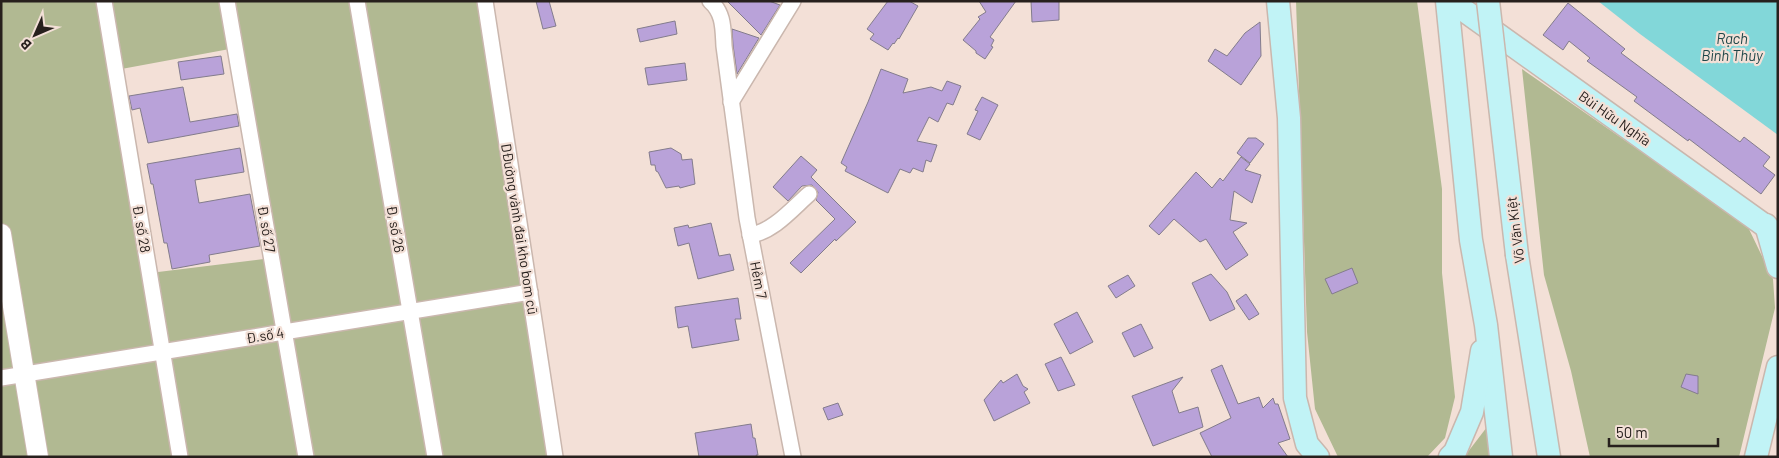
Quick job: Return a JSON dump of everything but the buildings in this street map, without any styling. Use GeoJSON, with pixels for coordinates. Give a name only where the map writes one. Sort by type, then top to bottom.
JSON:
{"type":"FeatureCollection","features":[{"type":"Feature","properties":{"kind":"main road"},"geometry":{"type":"LineString","coordinates":[[1278,1],[1289,118],[1295,398],[1307,444],[1318,457]]}},
{"type":"Feature","properties":{"kind":"main road"},"geometry":{"type":"LineString","coordinates":[[1447,1],[1471,240],[1486,325],[1501,457]]}},
{"type":"Feature","properties":{"kind":"main road","name":"Bùi Hữu Nghĩa"},"geometry":{"type":"LineString","coordinates":[[1451,1],[1772,230]]}},
{"type":"Feature","properties":{"kind":"main road","name":"Võ Văn Kiệt"},"geometry":{"type":"LineString","coordinates":[[1488,1],[1517,255],[1549,457]]}},
{"type":"Feature","properties":{"kind":"main road"},"geometry":{"type":"LineString","coordinates":[[1772,230],[1778,267]]}},
{"type":"Feature","properties":{"kind":"main road"},"geometry":{"type":"LineString","coordinates":[[1450,457],[1456,452],[1472,412],[1486,325]]}},
{"type":"Feature","properties":{"kind":"main road"},"geometry":{"type":"LineString","coordinates":[[1756,457],[1778,366]]}},
{"type":"Feature","properties":{"kind":"main road"},"geometry":{"type":"LineString","coordinates":[[1544,433],[1556,457]]}},
{"type":"Feature","properties":{"kind":"street","name":"Đ. số 28"},"geometry":{"type":"LineString","coordinates":[[104,1],[180,457]]}},
{"type":"Feature","properties":{"kind":"street","name":"Đ. số 27"},"geometry":{"type":"LineString","coordinates":[[227,1],[306,457]]}},
{"type":"Feature","properties":{"kind":"street","name":"Đ, số 26"},"geometry":{"type":"LineString","coordinates":[[357,1],[435,457]]}},
{"type":"Feature","properties":{"kind":"street","name":"DĐường vành đai kho bom cũ"},"geometry":{"type":"LineString","coordinates":[[485,1],[555,457]]}},
{"type":"Feature","properties":{"kind":"street","name":"Hẻm 7"},"geometry":{"type":"LineString","coordinates":[[710,1],[717,7],[722,21],[731,102],[750,235],[793,457]]}},
{"type":"Feature","properties":{"kind":"street"},"geometry":{"type":"LineString","coordinates":[[731,102],[793,1]]}},
{"type":"Feature","properties":{"kind":"street"},"geometry":{"type":"LineString","coordinates":[[496,73],[555,457]]}},
{"type":"Feature","properties":{"kind":"street"},"geometry":{"type":"LineString","coordinates":[[750,235],[760,234],[768,229],[809,194]]}},
{"type":"Feature","properties":{"kind":"street"},"geometry":{"type":"LineString","coordinates":[[1,234],[38,457]]}},
{"type":"Feature","properties":{"kind":"street","name":"Đ.số 4"},"geometry":{"type":"LineString","coordinates":[[1,378],[530,292]]}},
{"type":"Feature","properties":{"kind":"green space"},"geometry":{"type":"Polygon","coordinates":[[[1,1],[485,1],[560,457],[1,457],[1,1]],[[235,48],[116,70],[150,273],[272,258],[235,48]]]}},
{"type":"Feature","properties":{"kind":"green space"},"geometry":{"type":"Polygon","coordinates":[[[1296,1],[1417,1],[1442,189],[1442,273],[1455,397],[1445,438],[1427,457],[1338,457],[1315,409],[1307,332],[1296,1]]]}},
{"type":"Feature","properties":{"kind":"green space"},"geometry":{"type":"Polygon","coordinates":[[[1522,69],[1747,225],[1773,279],[1775,308],[1739,457],[1590,457],[1571,371],[1544,275],[1522,69]]]}},
{"type":"Feature","properties":{"kind":"green space"},"geometry":{"type":"Polygon","coordinates":[[[1487,427],[1492,457],[1464,457],[1487,427]]]}},
{"type":"Feature","properties":{"kind":"water","name":"Rạch Bình Thủy"},"geometry":{"type":"Polygon","coordinates":[[[1598,1],[1778,1],[1778,135],[1640,34],[1598,1]]]}}]}
